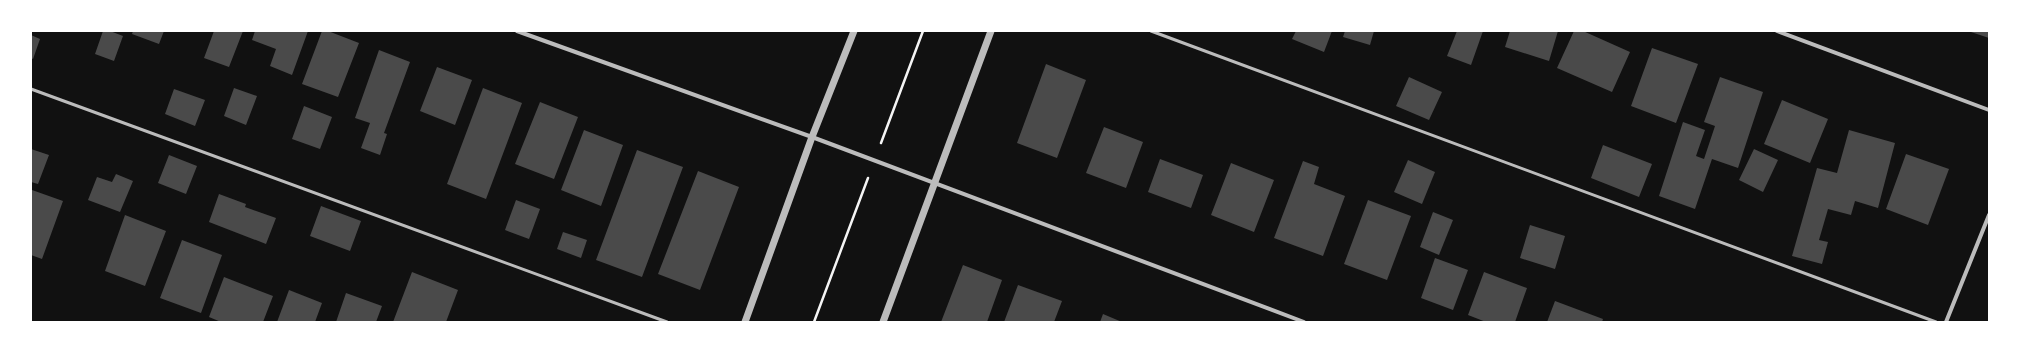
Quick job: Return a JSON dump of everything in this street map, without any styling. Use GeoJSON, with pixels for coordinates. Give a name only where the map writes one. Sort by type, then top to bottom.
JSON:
{"type":"FeatureCollection","features":[{"type":"Feature","properties":{"kind":"street"},"geometry":{"type":"LineString","coordinates":[[517,31],[812,137],[1304,322]]}},
{"type":"Feature","properties":{"kind":"street"},"geometry":{"type":"LineString","coordinates":[[745,322],[812,137],[854,31]]}},
{"type":"Feature","properties":{"kind":"street"},"geometry":{"type":"LineString","coordinates":[[883,322],[991,31]]}},
{"type":"Feature","properties":{"kind":"street"},"geometry":{"type":"LineString","coordinates":[[1777,31],[1989,110]]}},
{"type":"Feature","properties":{"kind":"street"},"geometry":{"type":"LineString","coordinates":[[1946,322],[1989,216]]}},
{"type":"Feature","properties":{"kind":"lane"},"geometry":{"type":"LineString","coordinates":[[1151,31],[1936,322]]}},
{"type":"Feature","properties":{"kind":"lane"},"geometry":{"type":"LineString","coordinates":[[31,89],[667,322]]}},
{"type":"Feature","properties":{"kind":"building"},"geometry":{"type":"Polygon","coordinates":[[[103,31],[110,31],[123,36],[114,61],[95,54],[103,31]]]}},
{"type":"Feature","properties":{"kind":"building"},"geometry":{"type":"Polygon","coordinates":[[[133,31],[164,31],[159,44],[132,34],[133,31]]]}},
{"type":"Feature","properties":{"kind":"building"},"geometry":{"type":"Polygon","coordinates":[[[214,31],[243,31],[229,67],[204,58],[214,31]]]}},
{"type":"Feature","properties":{"kind":"building"},"geometry":{"type":"Polygon","coordinates":[[[255,31],[308,31],[292,75],[270,66],[276,49],[252,40],[255,31]]]}},
{"type":"Feature","properties":{"kind":"building"},"geometry":{"type":"Polygon","coordinates":[[[322,31],[328,31],[359,43],[338,97],[302,84],[322,31]]]}},
{"type":"Feature","properties":{"kind":"building"},"geometry":{"type":"Polygon","coordinates":[[[1296,31],[1332,31],[1324,52],[1292,39],[1296,31]]]}},
{"type":"Feature","properties":{"kind":"building"},"geometry":{"type":"Polygon","coordinates":[[[1345,31],[1374,31],[1370,45],[1343,37],[1345,31]]]}},
{"type":"Feature","properties":{"kind":"building"},"geometry":{"type":"Polygon","coordinates":[[[1457,31],[1483,31],[1471,65],[1447,56],[1457,31]]]}},
{"type":"Feature","properties":{"kind":"building"},"geometry":{"type":"Polygon","coordinates":[[[1510,31],[1558,31],[1549,61],[1505,47],[1510,31]]]}},
{"type":"Feature","properties":{"kind":"building"},"geometry":{"type":"Polygon","coordinates":[[[1574,31],[1583,31],[1630,52],[1612,92],[1557,68],[1574,31]]]}},
{"type":"Feature","properties":{"kind":"building"},"geometry":{"type":"Polygon","coordinates":[[[1968,31],[1989,31],[1989,38],[1968,31]]]}},
{"type":"Feature","properties":{"kind":"building"},"geometry":{"type":"Polygon","coordinates":[[[31,35],[40,39],[33,59],[31,58],[31,35]]]}},
{"type":"Feature","properties":{"kind":"building"},"geometry":{"type":"Polygon","coordinates":[[[1652,48],[1698,64],[1676,123],[1631,106],[1652,48]]]}},
{"type":"Feature","properties":{"kind":"building"},"geometry":{"type":"Polygon","coordinates":[[[379,50],[410,62],[384,133],[387,134],[380,155],[361,148],[370,123],[355,118],[379,50]]]}},
{"type":"Feature","properties":{"kind":"building"},"geometry":{"type":"Polygon","coordinates":[[[1046,64],[1086,80],[1057,158],[1017,143],[1046,64]]]}},
{"type":"Feature","properties":{"kind":"building"},"geometry":{"type":"Polygon","coordinates":[[[437,67],[472,80],[455,125],[420,111],[437,67]]]}},
{"type":"Feature","properties":{"kind":"building"},"geometry":{"type":"Polygon","coordinates":[[[1409,77],[1442,92],[1429,120],[1396,106],[1409,77]]]}},
{"type":"Feature","properties":{"kind":"building"},"geometry":{"type":"Polygon","coordinates":[[[1720,77],[1763,92],[1738,168],[1712,159],[1695,209],[1659,196],[1683,122],[1705,130],[1696,156],[1704,159],[1715,126],[1704,122],[1720,77]]]}},
{"type":"Feature","properties":{"kind":"building"},"geometry":{"type":"Polygon","coordinates":[[[234,88],[257,96],[246,125],[224,116],[234,88]]]}},
{"type":"Feature","properties":{"kind":"building"},"geometry":{"type":"Polygon","coordinates":[[[483,88],[522,103],[486,199],[447,184],[483,88]]]}},
{"type":"Feature","properties":{"kind":"building"},"geometry":{"type":"Polygon","coordinates":[[[174,89],[205,100],[195,126],[165,114],[174,89]]]}},
{"type":"Feature","properties":{"kind":"building"},"geometry":{"type":"Polygon","coordinates":[[[1782,100],[1828,119],[1810,163],[1764,144],[1782,100]]]}},
{"type":"Feature","properties":{"kind":"building"},"geometry":{"type":"Polygon","coordinates":[[[540,102],[578,117],[554,179],[515,164],[540,102]]]}},
{"type":"Feature","properties":{"kind":"building"},"geometry":{"type":"Polygon","coordinates":[[[304,106],[332,117],[320,149],[292,139],[304,106]]]}},
{"type":"Feature","properties":{"kind":"building"},"geometry":{"type":"Polygon","coordinates":[[[1104,127],[1143,142],[1126,188],[1086,173],[1104,127]]]}},
{"type":"Feature","properties":{"kind":"building"},"geometry":{"type":"Polygon","coordinates":[[[584,130],[623,145],[601,206],[561,190],[584,130]]]}},
{"type":"Feature","properties":{"kind":"building"},"geometry":{"type":"Polygon","coordinates":[[[1849,130],[1895,143],[1878,208],[1855,201],[1851,215],[1828,209],[1819,240],[1828,242],[1822,264],[1792,256],[1817,168],[1837,173],[1849,130]]]}},
{"type":"Feature","properties":{"kind":"building"},"geometry":{"type":"Polygon","coordinates":[[[1603,145],[1652,164],[1639,197],[1591,178],[1603,145]]]}},
{"type":"Feature","properties":{"kind":"building"},"geometry":{"type":"Polygon","coordinates":[[[31,149],[49,155],[38,184],[31,182],[31,149]]]}},
{"type":"Feature","properties":{"kind":"building"},"geometry":{"type":"Polygon","coordinates":[[[1754,149],[1778,160],[1763,192],[1739,180],[1754,149]]]}},
{"type":"Feature","properties":{"kind":"building"},"geometry":{"type":"Polygon","coordinates":[[[637,150],[683,167],[642,277],[596,260],[637,150]]]}},
{"type":"Feature","properties":{"kind":"building"},"geometry":{"type":"Polygon","coordinates":[[[1906,154],[1949,169],[1928,225],[1886,209],[1906,154]]]}},
{"type":"Feature","properties":{"kind":"building"},"geometry":{"type":"Polygon","coordinates":[[[169,155],[197,166],[186,194],[158,183],[169,155]]]}},
{"type":"Feature","properties":{"kind":"building"},"geometry":{"type":"Polygon","coordinates":[[[1160,159],[1203,175],[1191,208],[1148,192],[1160,159]]]}},
{"type":"Feature","properties":{"kind":"building"},"geometry":{"type":"Polygon","coordinates":[[[1408,160],[1435,172],[1422,204],[1394,192],[1408,160]]]}},
{"type":"Feature","properties":{"kind":"building"},"geometry":{"type":"Polygon","coordinates":[[[1303,161],[1319,167],[1314,184],[1345,196],[1323,256],[1274,238],[1303,161]]]}},
{"type":"Feature","properties":{"kind":"building"},"geometry":{"type":"Polygon","coordinates":[[[1231,163],[1274,180],[1254,232],[1211,215],[1231,163]]]}},
{"type":"Feature","properties":{"kind":"building"},"geometry":{"type":"Polygon","coordinates":[[[698,171],[739,187],[700,290],[658,274],[698,171]]]}},
{"type":"Feature","properties":{"kind":"building"},"geometry":{"type":"Polygon","coordinates":[[[116,174],[133,181],[120,212],[88,200],[97,177],[112,182],[116,174]]]}},
{"type":"Feature","properties":{"kind":"building"},"geometry":{"type":"Polygon","coordinates":[[[32,190],[63,201],[42,259],[31,255],[32,190]]]}},
{"type":"Feature","properties":{"kind":"building"},"geometry":{"type":"Polygon","coordinates":[[[219,194],[246,204],[245,207],[276,218],[266,244],[209,222],[219,194]]]}},
{"type":"Feature","properties":{"kind":"building"},"geometry":{"type":"Polygon","coordinates":[[[516,200],[540,209],[529,239],[505,230],[516,200]]]}},
{"type":"Feature","properties":{"kind":"building"},"geometry":{"type":"Polygon","coordinates":[[[1368,200],[1411,216],[1387,280],[1344,264],[1368,200]]]}},
{"type":"Feature","properties":{"kind":"building"},"geometry":{"type":"Polygon","coordinates":[[[321,206],[361,221],[350,251],[310,236],[321,206]]]}},
{"type":"Feature","properties":{"kind":"building"},"geometry":{"type":"Polygon","coordinates":[[[1433,212],[1453,220],[1439,255],[1420,247],[1433,212]]]}},
{"type":"Feature","properties":{"kind":"building"},"geometry":{"type":"Polygon","coordinates":[[[125,215],[166,231],[145,286],[105,271],[125,215]]]}},
{"type":"Feature","properties":{"kind":"building"},"geometry":{"type":"Polygon","coordinates":[[[1530,225],[1565,236],[1555,269],[1520,258],[1530,225]]]}},
{"type":"Feature","properties":{"kind":"building"},"geometry":{"type":"Polygon","coordinates":[[[563,232],[587,240],[581,258],[557,249],[563,232]]]}},
{"type":"Feature","properties":{"kind":"building"},"geometry":{"type":"Polygon","coordinates":[[[182,240],[222,255],[201,313],[160,298],[182,240]]]}},
{"type":"Feature","properties":{"kind":"building"},"geometry":{"type":"Polygon","coordinates":[[[1435,258],[1468,270],[1453,310],[1421,298],[1435,258]]]}},
{"type":"Feature","properties":{"kind":"building"},"geometry":{"type":"Polygon","coordinates":[[[963,265],[1002,280],[987,322],[941,322],[963,265]]]}},
{"type":"Feature","properties":{"kind":"building"},"geometry":{"type":"Polygon","coordinates":[[[412,272],[458,290],[446,322],[393,322],[412,272]]]}},
{"type":"Feature","properties":{"kind":"building"},"geometry":{"type":"Polygon","coordinates":[[[1484,272],[1527,288],[1515,322],[1486,322],[1468,315],[1484,272]]]}},
{"type":"Feature","properties":{"kind":"building"},"geometry":{"type":"Polygon","coordinates":[[[224,277],[273,296],[263,322],[221,322],[209,317],[224,277]]]}},
{"type":"Feature","properties":{"kind":"building"},"geometry":{"type":"Polygon","coordinates":[[[1018,285],[1062,301],[1054,322],[1004,322],[1018,285]]]}},
{"type":"Feature","properties":{"kind":"building"},"geometry":{"type":"Polygon","coordinates":[[[289,290],[322,303],[315,322],[277,322],[289,290]]]}},
{"type":"Feature","properties":{"kind":"building"},"geometry":{"type":"Polygon","coordinates":[[[346,293],[382,306],[376,322],[336,322],[346,293]]]}},
{"type":"Feature","properties":{"kind":"building"},"geometry":{"type":"Polygon","coordinates":[[[1555,301],[1603,319],[1602,322],[1547,322],[1555,301]]]}},
{"type":"Feature","properties":{"kind":"building"},"geometry":{"type":"Polygon","coordinates":[[[1103,314],[1122,322],[1100,322],[1103,314]]]}}]}
